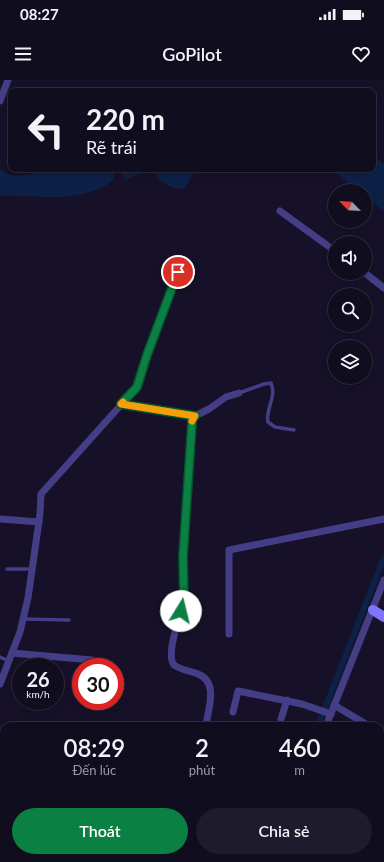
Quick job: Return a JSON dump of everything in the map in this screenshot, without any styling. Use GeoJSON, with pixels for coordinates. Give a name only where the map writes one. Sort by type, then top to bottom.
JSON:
{"type":"FeatureCollection","features":[{"type":"Feature","properties":{"kind":"street"},"geometry":{"type":"LineString","coordinates":[[0,101],[8,80]]}},
{"type":"Feature","properties":{"kind":"street"},"geometry":{"type":"LineString","coordinates":[[280,210],[328,245]]}},
{"type":"Feature","properties":{"kind":"street"},"geometry":{"type":"LineString","coordinates":[[0,684],[20,632],[28,598],[39,522],[41,494],[137,387],[147,355],[178,272]]}},
{"type":"Feature","properties":{"kind":"street"},"geometry":{"type":"LineString","coordinates":[[372,279],[384,288]]}},
{"type":"Feature","properties":{"kind":"street"},"geometry":{"type":"LineString","coordinates":[[207,722],[211,688],[209,682],[205,677],[199,674],[174,665],[171,657],[172,647],[184,599],[183,557],[192,418],[210,409],[226,397],[239,393]]}},
{"type":"Feature","properties":{"kind":"street"},"geometry":{"type":"LineString","coordinates":[[121,404],[195,416]]}},
{"type":"Feature","properties":{"kind":"street"},"geometry":{"type":"LineString","coordinates":[[0,519],[39,522]]}},
{"type":"Feature","properties":{"kind":"street"},"geometry":{"type":"LineString","coordinates":[[228,634],[229,550],[384,519]]}},
{"type":"Feature","properties":{"kind":"street"},"geometry":{"type":"LineString","coordinates":[[328,722],[384,580]]}},
{"type":"Feature","properties":{"kind":"street"},"geometry":{"type":"LineString","coordinates":[[373,610],[384,616]]}},
{"type":"Feature","properties":{"kind":"street"},"geometry":{"type":"LineString","coordinates":[[12,653],[72,658]]}},
{"type":"Feature","properties":{"kind":"street"},"geometry":{"type":"LineString","coordinates":[[233,712],[238,690],[302,704],[331,714]]}},
{"type":"Feature","properties":{"kind":"street"},"geometry":{"type":"LineString","coordinates":[[281,719],[286,700]]}},
{"type":"Feature","properties":{"kind":"street"},"geometry":{"type":"LineString","coordinates":[[334,705],[362,722]]}},
{"type":"Feature","properties":{"kind":"lane"},"geometry":{"type":"LineString","coordinates":[[239,393],[271,383],[273,390],[267,417],[268,422],[275,427],[294,430]]}},
{"type":"Feature","properties":{"kind":"lane"},"geometry":{"type":"LineString","coordinates":[[7,569],[32,569]]}},
{"type":"Feature","properties":{"kind":"lane"},"geometry":{"type":"LineString","coordinates":[[23,619],[69,620]]}},
{"type":"Feature","properties":{"kind":"lane"},"geometry":{"type":"LineString","coordinates":[[0,657],[9,660]]}},
{"type":"Feature","properties":{"kind":"water"},"geometry":{"type":"Polygon","coordinates":[[[376,157],[384,164],[384,212],[372,202],[372,184],[349,184],[335,172],[376,172],[376,157]]]}},
{"type":"Feature","properties":{"kind":"water"},"geometry":{"type":"Polygon","coordinates":[[[0,169],[8,174],[16,176],[36,173],[112,172],[115,176],[107,185],[77,195],[57,197],[0,195],[0,169]]]}},
{"type":"Feature","properties":{"kind":"water"},"geometry":{"type":"Polygon","coordinates":[[[120,172],[144,172],[125,180],[120,172]]]}},
{"type":"Feature","properties":{"kind":"water"},"geometry":{"type":"Polygon","coordinates":[[[153,172],[194,172],[184,189],[169,186],[159,179],[153,172]]]}},
{"type":"Feature","properties":{"kind":"waterway"},"geometry":{"type":"LineString","coordinates":[[320,722],[384,557]]}},
{"type":"Feature","properties":{"kind":"slow traffic"},"geometry":{"type":"LineString","coordinates":[[123,402],[121,404],[195,416],[192,418],[192,421]]}},
{"type":"Feature","properties":{"kind":"route"},"geometry":{"type":"LineString","coordinates":[[178,272],[147,355],[137,387],[121,404],[195,416],[192,418],[183,557],[184,599],[181,611]]}}]}
